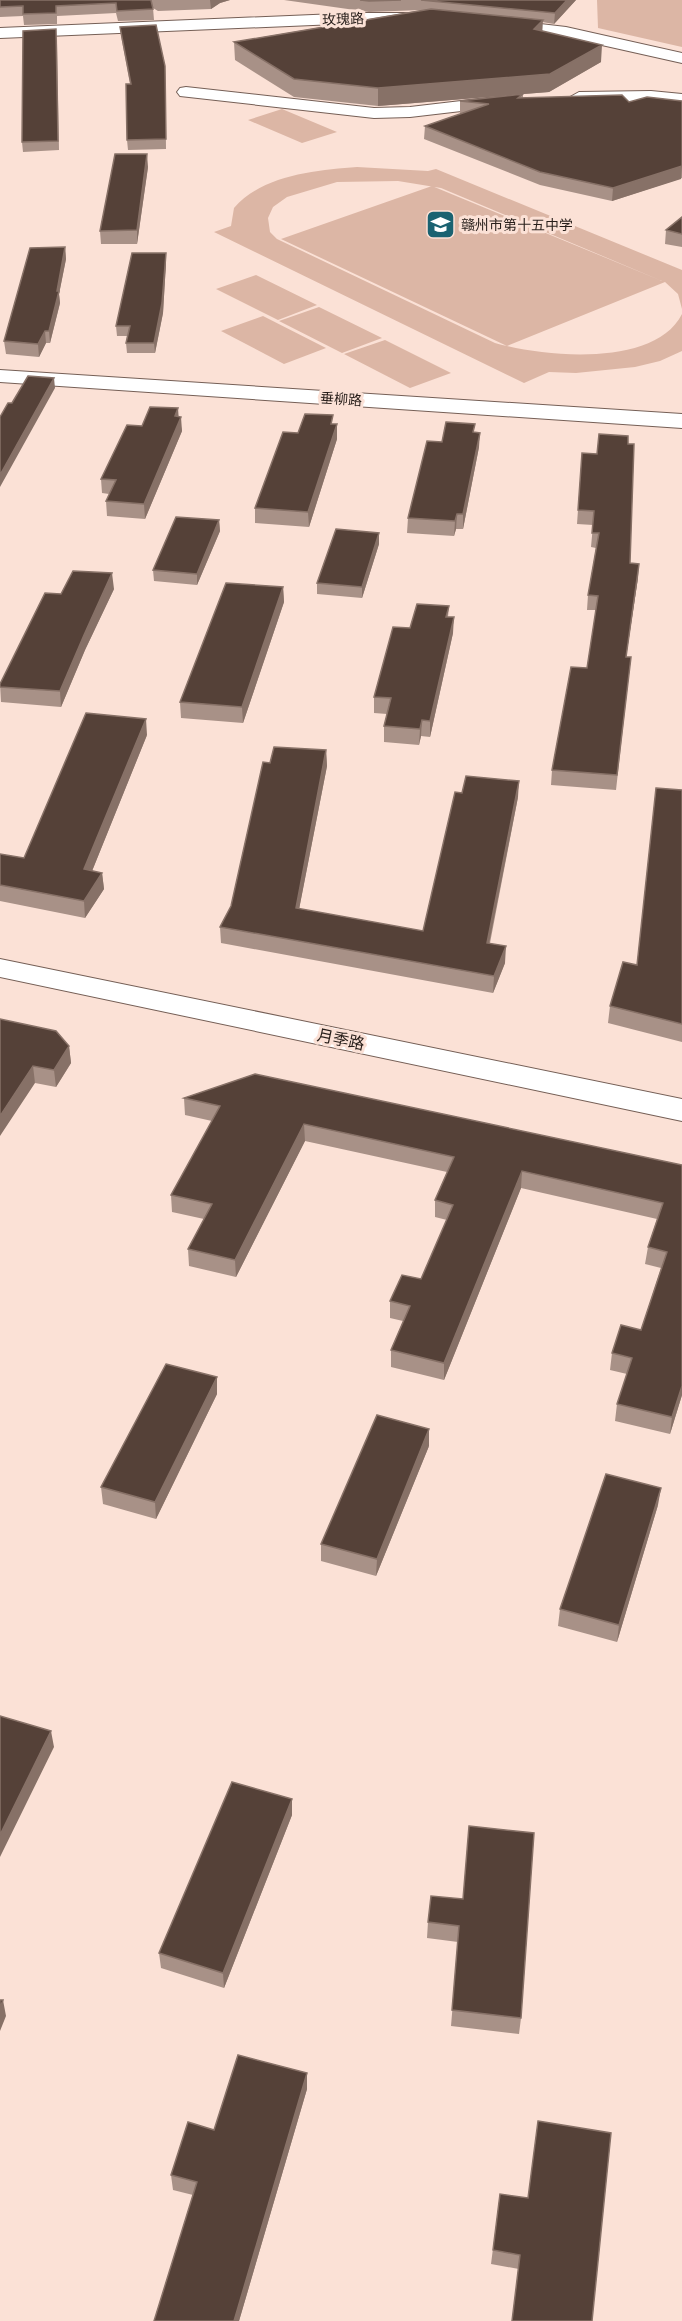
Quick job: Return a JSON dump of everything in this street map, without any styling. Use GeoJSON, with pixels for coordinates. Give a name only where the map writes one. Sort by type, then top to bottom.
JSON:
{"type":"FeatureCollection","features":[{"type":"Feature","properties":{"kind":"street","name":"玫瑰路"},"geometry":{"type":"LineString","coordinates":[[0,33],[360,18],[436,19]]}},
{"type":"Feature","properties":{"kind":"street"},"geometry":{"type":"LineString","coordinates":[[478,22],[566,32],[682,58]]}},
{"type":"Feature","properties":{"kind":"street"},"geometry":{"type":"LineString","coordinates":[[186,92],[374,113],[410,112],[516,99]]}},
{"type":"Feature","properties":{"kind":"street"},"geometry":{"type":"LineString","coordinates":[[560,98],[651,96],[682,99]]}},
{"type":"Feature","properties":{"kind":"street","name":"垂柳路"},"geometry":{"type":"LineString","coordinates":[[0,376],[682,422]]}},
{"type":"Feature","properties":{"kind":"street","name":"月季路"},"geometry":{"type":"LineString","coordinates":[[0,968],[682,1110]]}},
{"type":"Feature","properties":{"kind":"shaded area"},"geometry":{"type":"Polygon","coordinates":[[[597,0],[682,0],[682,47],[598,28],[597,0]]]}},
{"type":"Feature","properties":{"kind":"shaded area"},"geometry":{"type":"Polygon","coordinates":[[[282,109],[337,132],[302,143],[248,120],[282,109]]]}},
{"type":"Feature","properties":{"kind":"shaded area"},"geometry":{"type":"Polygon","coordinates":[[[357,167],[428,171],[436,169],[682,270],[682,309],[678,294],[665,282],[507,346],[568,354],[624,351],[648,343],[668,331],[682,314],[682,351],[660,361],[635,367],[576,373],[549,372],[524,383],[214,232],[231,226],[234,208],[259,188],[291,176],[357,167]],[[398,181],[337,182],[287,197],[273,207],[268,218],[270,232],[277,239],[495,343],[507,346],[281,239],[431,186],[398,181]],[[434,187],[662,281],[441,188],[434,187]]]}},
{"type":"Feature","properties":{"kind":"shaded area"},"geometry":{"type":"Polygon","coordinates":[[[256,275],[317,305],[278,320],[216,289],[256,275]]]}},
{"type":"Feature","properties":{"kind":"shaded area"},"geometry":{"type":"Polygon","coordinates":[[[319,307],[382,338],[342,353],[279,321],[319,307]]]}},
{"type":"Feature","properties":{"kind":"shaded area"},"geometry":{"type":"Polygon","coordinates":[[[263,316],[326,348],[284,364],[221,331],[263,316]]]}},
{"type":"Feature","properties":{"kind":"shaded area"},"geometry":{"type":"Polygon","coordinates":[[[385,340],[451,373],[410,388],[344,354],[385,340]]]}},
{"type":"Feature","properties":{"kind":"building"},"geometry":{"type":"Polygon","coordinates":[[[0,0],[151,0],[153,9],[117,11],[116,3],[56,6],[56,13],[23,14],[23,6],[0,7],[0,0]]]}},
{"type":"Feature","properties":{"kind":"building"},"geometry":{"type":"Polygon","coordinates":[[[421,0],[567,0],[555,13],[421,0]]]}},
{"type":"Feature","properties":{"kind":"building"},"geometry":{"type":"Polygon","coordinates":[[[431,9],[543,20],[534,29],[602,45],[550,74],[378,88],[294,79],[234,42],[431,9]]]}},
{"type":"Feature","properties":{"kind":"building"},"geometry":{"type":"Polygon","coordinates":[[[156,25],[165,66],[166,139],[127,140],[126,84],[131,84],[120,27],[156,25]]]}},
{"type":"Feature","properties":{"kind":"building"},"geometry":{"type":"Polygon","coordinates":[[[56,29],[58,141],[22,142],[23,31],[56,29]]]}},
{"type":"Feature","properties":{"kind":"building"},"geometry":{"type":"Polygon","coordinates":[[[523,94],[518,98],[622,95],[629,102],[647,97],[682,101],[682,166],[613,188],[540,172],[425,126],[489,104],[460,101],[523,94]]]}},
{"type":"Feature","properties":{"kind":"building"},"geometry":{"type":"Polygon","coordinates":[[[115,154],[147,154],[137,230],[100,231],[115,154]]]}},
{"type":"Feature","properties":{"kind":"building"},"geometry":{"type":"Polygon","coordinates":[[[682,217],[682,234],[666,230],[682,217]]]}},
{"type":"Feature","properties":{"kind":"building"},"geometry":{"type":"Polygon","coordinates":[[[65,247],[57,291],[59,291],[49,331],[45,331],[38,344],[4,341],[30,248],[65,247]]]}},
{"type":"Feature","properties":{"kind":"building"},"geometry":{"type":"Polygon","coordinates":[[[132,253],[166,253],[162,303],[154,343],[126,343],[130,326],[116,326],[132,253]]]}},
{"type":"Feature","properties":{"kind":"building"},"geometry":{"type":"Polygon","coordinates":[[[28,376],[54,378],[0,475],[0,417],[8,403],[12,403],[28,376]]]}},
{"type":"Feature","properties":{"kind":"building"},"geometry":{"type":"Polygon","coordinates":[[[150,407],[178,408],[175,416],[181,417],[144,504],[106,501],[116,480],[101,479],[127,425],[142,426],[150,407]]]}},
{"type":"Feature","properties":{"kind":"building"},"geometry":{"type":"Polygon","coordinates":[[[305,414],[333,415],[331,424],[337,424],[308,512],[255,508],[283,432],[298,433],[305,414]]]}},
{"type":"Feature","properties":{"kind":"building"},"geometry":{"type":"Polygon","coordinates":[[[446,422],[475,424],[473,432],[480,433],[463,514],[457,514],[455,521],[408,518],[427,441],[442,442],[446,422]]]}},
{"type":"Feature","properties":{"kind":"building"},"geometry":{"type":"Polygon","coordinates":[[[599,434],[628,436],[628,444],[634,444],[630,563],[639,564],[626,657],[631,657],[617,775],[552,770],[571,667],[587,668],[598,596],[588,595],[599,533],[592,533],[594,511],[578,510],[582,453],[597,454],[599,434]]]}},
{"type":"Feature","properties":{"kind":"building"},"geometry":{"type":"Polygon","coordinates":[[[176,517],[219,520],[197,574],[153,570],[176,517]]]}},
{"type":"Feature","properties":{"kind":"building"},"geometry":{"type":"Polygon","coordinates":[[[336,529],[379,533],[362,587],[317,583],[336,529]]]}},
{"type":"Feature","properties":{"kind":"building"},"geometry":{"type":"Polygon","coordinates":[[[73,571],[112,573],[60,691],[0,687],[45,593],[61,594],[73,571]]]}},
{"type":"Feature","properties":{"kind":"building"},"geometry":{"type":"Polygon","coordinates":[[[226,583],[283,587],[242,707],[180,702],[226,583]]]}},
{"type":"Feature","properties":{"kind":"building"},"geometry":{"type":"Polygon","coordinates":[[[417,604],[449,606],[446,617],[454,617],[430,721],[422,720],[420,729],[384,726],[391,698],[374,697],[393,627],[410,628],[417,604]]]}},
{"type":"Feature","properties":{"kind":"building"},"geometry":{"type":"Polygon","coordinates":[[[86,713],[146,719],[84,869],[102,873],[84,901],[0,885],[0,854],[24,858],[86,713]]]}},
{"type":"Feature","properties":{"kind":"building"},"geometry":{"type":"Polygon","coordinates":[[[274,747],[326,750],[296,908],[423,931],[455,792],[462,793],[466,776],[519,781],[487,943],[506,946],[494,976],[220,927],[231,906],[263,762],[270,763],[274,747]]]}},
{"type":"Feature","properties":{"kind":"building"},"geometry":{"type":"Polygon","coordinates":[[[656,788],[682,790],[682,1024],[610,1006],[623,962],[637,965],[656,788]]]}},
{"type":"Feature","properties":{"kind":"building"},"geometry":{"type":"Polygon","coordinates":[[[0,1019],[56,1031],[69,1046],[54,1070],[33,1066],[0,1116],[0,1019]]]}},
{"type":"Feature","properties":{"kind":"building"},"geometry":{"type":"Polygon","coordinates":[[[255,1074],[682,1165],[682,1386],[672,1417],[617,1404],[632,1358],[612,1353],[621,1325],[641,1330],[667,1252],[648,1247],[663,1203],[522,1171],[444,1363],[391,1350],[410,1306],[390,1301],[402,1275],[421,1279],[453,1205],[435,1200],[454,1157],[304,1124],[235,1260],[188,1249],[212,1204],[171,1195],[220,1106],[184,1098],[255,1074]]]}},
{"type":"Feature","properties":{"kind":"building"},"geometry":{"type":"Polygon","coordinates":[[[166,1364],[217,1377],[155,1502],[101,1487],[166,1364]]]}},
{"type":"Feature","properties":{"kind":"building"},"geometry":{"type":"Polygon","coordinates":[[[377,1415],[429,1429],[377,1559],[321,1544],[377,1415]]]}},
{"type":"Feature","properties":{"kind":"building"},"geometry":{"type":"Polygon","coordinates":[[[606,1474],[661,1488],[619,1625],[560,1609],[606,1474]]]}},
{"type":"Feature","properties":{"kind":"building"},"geometry":{"type":"Polygon","coordinates":[[[0,1716],[51,1731],[0,1835],[0,1716]]]}},
{"type":"Feature","properties":{"kind":"building"},"geometry":{"type":"Polygon","coordinates":[[[232,1782],[292,1799],[223,1973],[159,1953],[232,1782]]]}},
{"type":"Feature","properties":{"kind":"building"},"geometry":{"type":"Polygon","coordinates":[[[469,1826],[534,1833],[521,2018],[452,2010],[459,1926],[428,1922],[431,1896],[463,1899],[469,1826]]]}},
{"type":"Feature","properties":{"kind":"building"},"geometry":{"type":"Polygon","coordinates":[[[238,2055],[307,2073],[234,2321],[154,2321],[197,2182],[171,2175],[188,2122],[214,2130],[238,2055]]]}},
{"type":"Feature","properties":{"kind":"building"},"geometry":{"type":"Polygon","coordinates":[[[538,2121],[611,2133],[592,2321],[512,2321],[520,2255],[493,2250],[500,2194],[528,2198],[538,2121]]]}},
{"type":"Feature","properties":{"kind":"place","name":"赣州市第十五中学"},"geometry":{"type":"Point","coordinates":[440,225]}}]}
